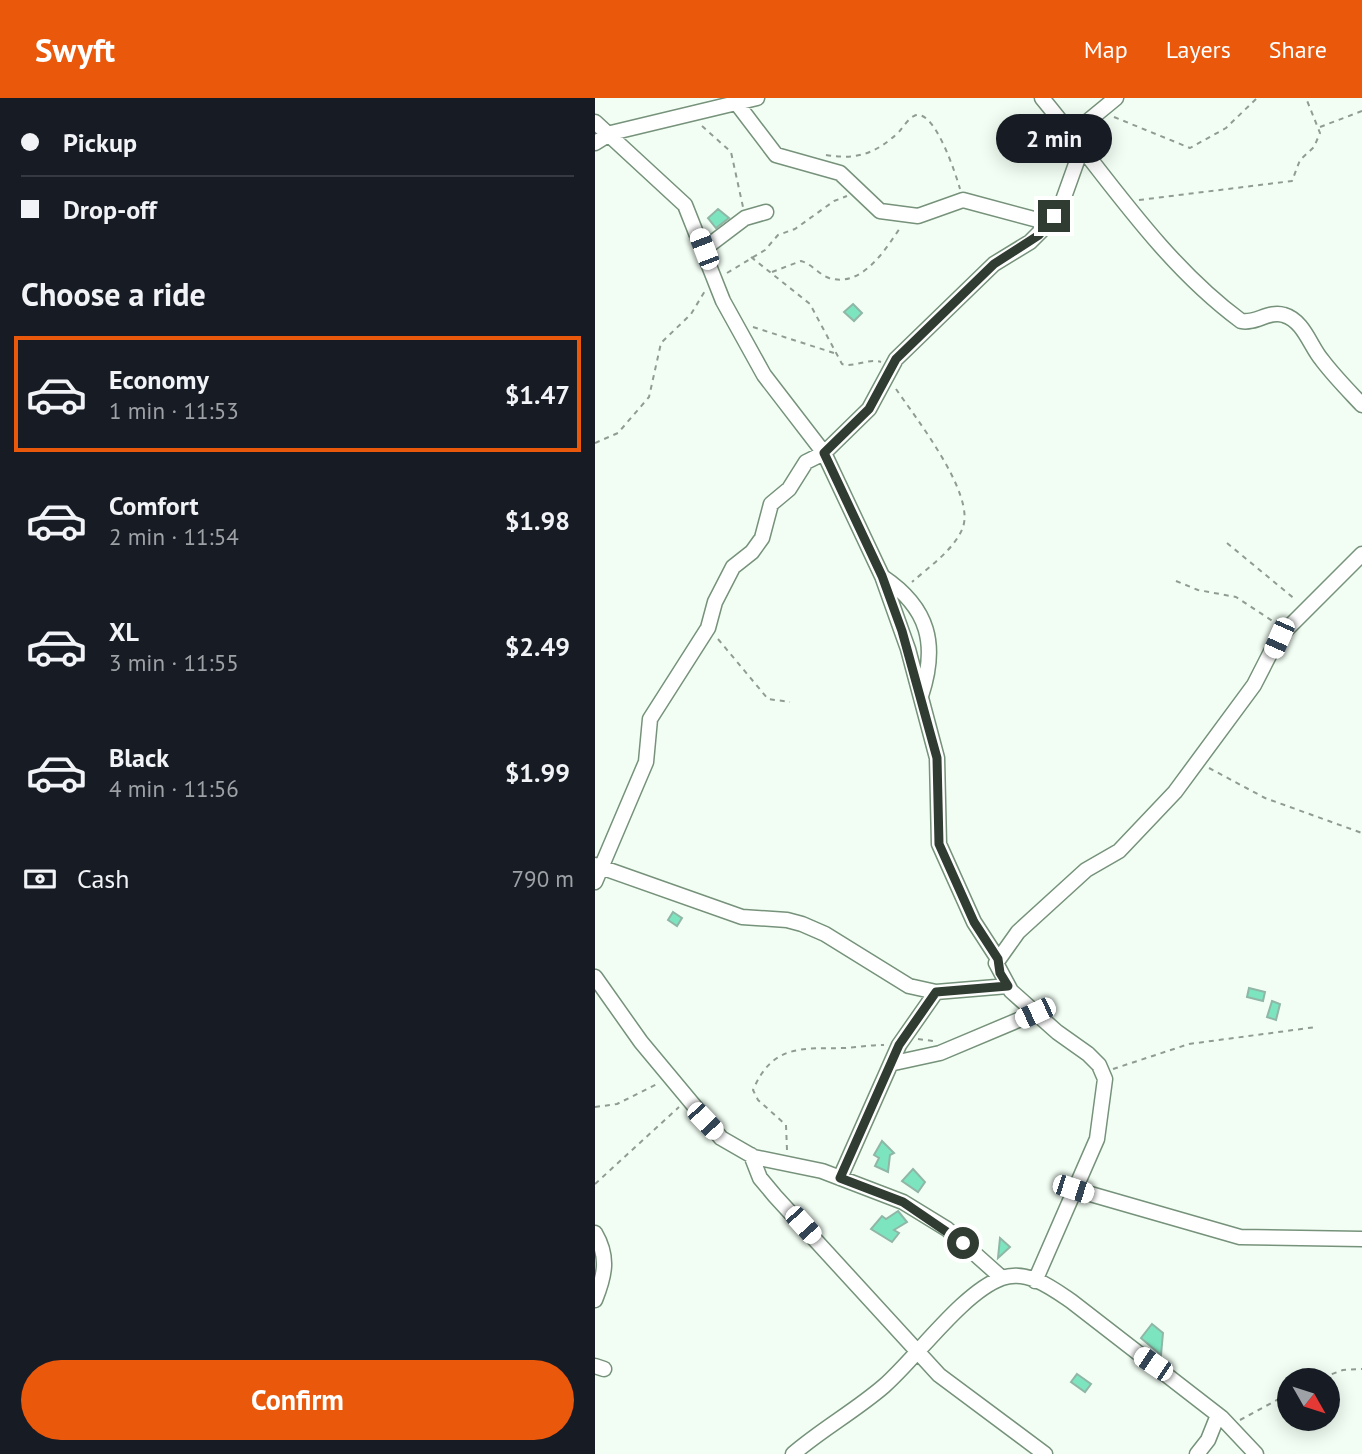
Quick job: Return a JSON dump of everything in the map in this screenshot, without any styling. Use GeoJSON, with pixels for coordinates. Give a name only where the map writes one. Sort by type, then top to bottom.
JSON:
{"type":"FeatureCollection","features":[{"type":"Feature","properties":{"kind":"street"},"geometry":{"type":"LineString","coordinates":[[595,143],[611,133],[738,105],[757,98]]}},
{"type":"Feature","properties":{"kind":"street"},"geometry":{"type":"LineString","coordinates":[[1027,98],[1045,102],[1169,254],[1238,319],[1246,322],[1273,314],[1292,320],[1308,336],[1319,357],[1340,383],[1362,405]]}},
{"type":"Feature","properties":{"kind":"street"},"geometry":{"type":"LineString","coordinates":[[1071,135],[1116,98]]}},
{"type":"Feature","properties":{"kind":"street"},"geometry":{"type":"LineString","coordinates":[[738,105],[776,155],[835,170],[880,211],[909,216],[932,213],[963,200],[1049,223]]}},
{"type":"Feature","properties":{"kind":"street"},"geometry":{"type":"LineString","coordinates":[[595,122],[611,133],[685,205],[714,279],[764,375],[824,453],[897,612],[937,758],[939,844],[974,922],[998,959],[1000,973],[1008,986],[1035,1013],[1088,1054],[1102,1072],[1105,1099],[1097,1139],[1035,1281]]}},
{"type":"Feature","properties":{"kind":"street"},"geometry":{"type":"LineString","coordinates":[[595,882],[598,867],[646,762],[650,719],[684,660],[708,628],[715,603],[733,567],[762,538],[771,504],[789,489],[806,462],[824,453],[869,409],[888,369],[994,264],[1030,242],[1049,223],[1063,200],[1082,148]]}},
{"type":"Feature","properties":{"kind":"street"},"geometry":{"type":"LineString","coordinates":[[704,249],[745,218],[765,212]]}},
{"type":"Feature","properties":{"kind":"street"},"geometry":{"type":"LineString","coordinates":[[998,959],[1018,932],[1086,870],[1119,851],[1199,762],[1255,685],[1279,638],[1362,554]]}},
{"type":"Feature","properties":{"kind":"street"},"geometry":{"type":"LineString","coordinates":[[882,576],[901,592],[926,630],[931,652],[921,695]]}},
{"type":"Feature","properties":{"kind":"street"},"geometry":{"type":"LineString","coordinates":[[598,867],[742,917],[787,920],[802,924],[825,934],[909,986],[936,992],[1008,986]]}},
{"type":"Feature","properties":{"kind":"street"},"geometry":{"type":"LineString","coordinates":[[595,977],[669,1077],[721,1139],[751,1155],[840,1178],[903,1202],[980,1256],[1002,1278]]}},
{"type":"Feature","properties":{"kind":"street"},"geometry":{"type":"LineString","coordinates":[[840,1178],[894,1063],[899,1045],[936,992]]}},
{"type":"Feature","properties":{"kind":"street"},"geometry":{"type":"LineString","coordinates":[[894,1063],[940,1053],[1035,1013]]}},
{"type":"Feature","properties":{"kind":"street"},"geometry":{"type":"LineString","coordinates":[[751,1155],[760,1178],[775,1196],[948,1383],[1045,1454]]}},
{"type":"Feature","properties":{"kind":"street"},"geometry":{"type":"LineString","coordinates":[[1073,1189],[1240,1237],[1362,1239]]}},
{"type":"Feature","properties":{"kind":"street"},"geometry":{"type":"LineString","coordinates":[[595,1233],[603,1247],[606,1262],[595,1300]]}},
{"type":"Feature","properties":{"kind":"street"},"geometry":{"type":"LineString","coordinates":[[793,1454],[858,1407],[919,1352],[979,1291],[1002,1278],[1016,1275],[1035,1281],[1071,1301],[1224,1420],[1256,1454]]}},
{"type":"Feature","properties":{"kind":"street"},"geometry":{"type":"LineString","coordinates":[[1197,1454],[1224,1420]]}},
{"type":"Feature","properties":{"kind":"path"},"geometry":{"type":"LineString","coordinates":[[1101,111],[1190,148],[1226,128],[1257,98]]}},
{"type":"Feature","properties":{"kind":"path"},"geometry":{"type":"LineString","coordinates":[[1124,201],[1289,183],[1294,180],[1300,160],[1318,141],[1320,127],[1306,98]]}},
{"type":"Feature","properties":{"kind":"path"},"geometry":{"type":"LineString","coordinates":[[1320,127],[1362,111]]}},
{"type":"Feature","properties":{"kind":"path"},"geometry":{"type":"LineString","coordinates":[[690,115],[731,152],[745,218]]}},
{"type":"Feature","properties":{"kind":"path"},"geometry":{"type":"LineString","coordinates":[[825,155],[862,158],[888,142],[913,116],[922,115],[928,118],[937,132],[956,173],[963,200]]}},
{"type":"Feature","properties":{"kind":"path"},"geometry":{"type":"LineString","coordinates":[[595,443],[618,433],[649,397],[661,344],[691,314],[714,279],[765,250],[778,235],[795,229],[834,201],[862,194]]}},
{"type":"Feature","properties":{"kind":"path"},"geometry":{"type":"LineString","coordinates":[[772,272],[795,261],[807,262],[831,279],[869,269],[909,216]]}},
{"type":"Feature","properties":{"kind":"path"},"geometry":{"type":"LineString","coordinates":[[751,257],[810,304],[835,354],[847,366],[868,360],[888,369],[951,475],[964,511],[965,523],[960,534],[901,592]]}},
{"type":"Feature","properties":{"kind":"path"},"geometry":{"type":"LineString","coordinates":[[735,323],[770,331],[790,341],[835,354]]}},
{"type":"Feature","properties":{"kind":"path"},"geometry":{"type":"LineString","coordinates":[[1227,543],[1273,584],[1308,608]]}},
{"type":"Feature","properties":{"kind":"path"},"geometry":{"type":"LineString","coordinates":[[1177,581],[1249,603],[1285,631]]}},
{"type":"Feature","properties":{"kind":"path"},"geometry":{"type":"LineString","coordinates":[[708,628],[768,699],[790,702]]}},
{"type":"Feature","properties":{"kind":"path"},"geometry":{"type":"LineString","coordinates":[[1199,762],[1265,798],[1362,833]]}},
{"type":"Feature","properties":{"kind":"path"},"geometry":{"type":"LineString","coordinates":[[1102,1072],[1189,1044],[1316,1027]]}},
{"type":"Feature","properties":{"kind":"path"},"geometry":{"type":"LineString","coordinates":[[785,1163],[789,1132],[786,1125],[758,1100],[753,1090],[780,1056],[803,1047],[899,1045]]}},
{"type":"Feature","properties":{"kind":"path"},"geometry":{"type":"LineString","coordinates":[[595,1107],[617,1104],[669,1077]]}},
{"type":"Feature","properties":{"kind":"path"},"geometry":{"type":"LineString","coordinates":[[595,1184],[687,1099]]}},
{"type":"Feature","properties":{"kind":"path"},"geometry":{"type":"LineString","coordinates":[[1341,1371],[1362,1369]]}},
{"type":"Feature","properties":{"kind":"path"},"geometry":{"type":"LineString","coordinates":[[1224,1420],[1277,1398]]}},
{"type":"Feature","properties":{"kind":"building"},"geometry":{"type":"Polygon","coordinates":[[[718,209],[729,218],[716,228],[708,218],[718,209]]]}},
{"type":"Feature","properties":{"kind":"building"},"geometry":{"type":"Polygon","coordinates":[[[853,304],[862,313],[854,321],[844,312],[853,304]]]}},
{"type":"Feature","properties":{"kind":"building"},"geometry":{"type":"Polygon","coordinates":[[[673,912],[682,918],[677,926],[668,920],[673,912]]]}},
{"type":"Feature","properties":{"kind":"building"},"geometry":{"type":"Polygon","coordinates":[[[1249,988],[1265,992],[1263,1001],[1247,997],[1249,988]]]}},
{"type":"Feature","properties":{"kind":"building"},"geometry":{"type":"Polygon","coordinates":[[[1272,1001],[1280,1004],[1276,1020],[1267,1017],[1272,1001]]]}},
{"type":"Feature","properties":{"kind":"building"},"geometry":{"type":"Polygon","coordinates":[[[882,1141],[894,1153],[890,1155],[888,1172],[875,1166],[879,1158],[874,1155],[882,1141]]]}},
{"type":"Feature","properties":{"kind":"building"},"geometry":{"type":"Polygon","coordinates":[[[913,1169],[925,1182],[918,1192],[902,1181],[913,1169]]]}},
{"type":"Feature","properties":{"kind":"building"},"geometry":{"type":"Polygon","coordinates":[[[898,1211],[907,1222],[894,1230],[899,1233],[892,1242],[871,1229],[882,1216],[886,1219],[898,1211]]]}},
{"type":"Feature","properties":{"kind":"building"},"geometry":{"type":"Polygon","coordinates":[[[1000,1238],[1010,1247],[998,1258],[1000,1238]]]}},
{"type":"Feature","properties":{"kind":"building"},"geometry":{"type":"Polygon","coordinates":[[[1152,1324],[1163,1333],[1161,1355],[1141,1338],[1152,1324]]]}},
{"type":"Feature","properties":{"kind":"building"},"geometry":{"type":"Polygon","coordinates":[[[1077,1374],[1091,1384],[1085,1392],[1071,1382],[1077,1374]]]}},
{"type":"Feature","properties":{"kind":"route"},"geometry":{"type":"LineString","coordinates":[[963,1243],[947,1229],[903,1202],[840,1178],[894,1063],[899,1045],[915,1019],[931,1003],[936,992],[1008,986],[996,963],[998,959],[974,922],[944,860],[937,831],[937,758],[897,612],[824,453],[869,409],[891,364],[994,264],[1039,235],[1054,216]]}}]}
